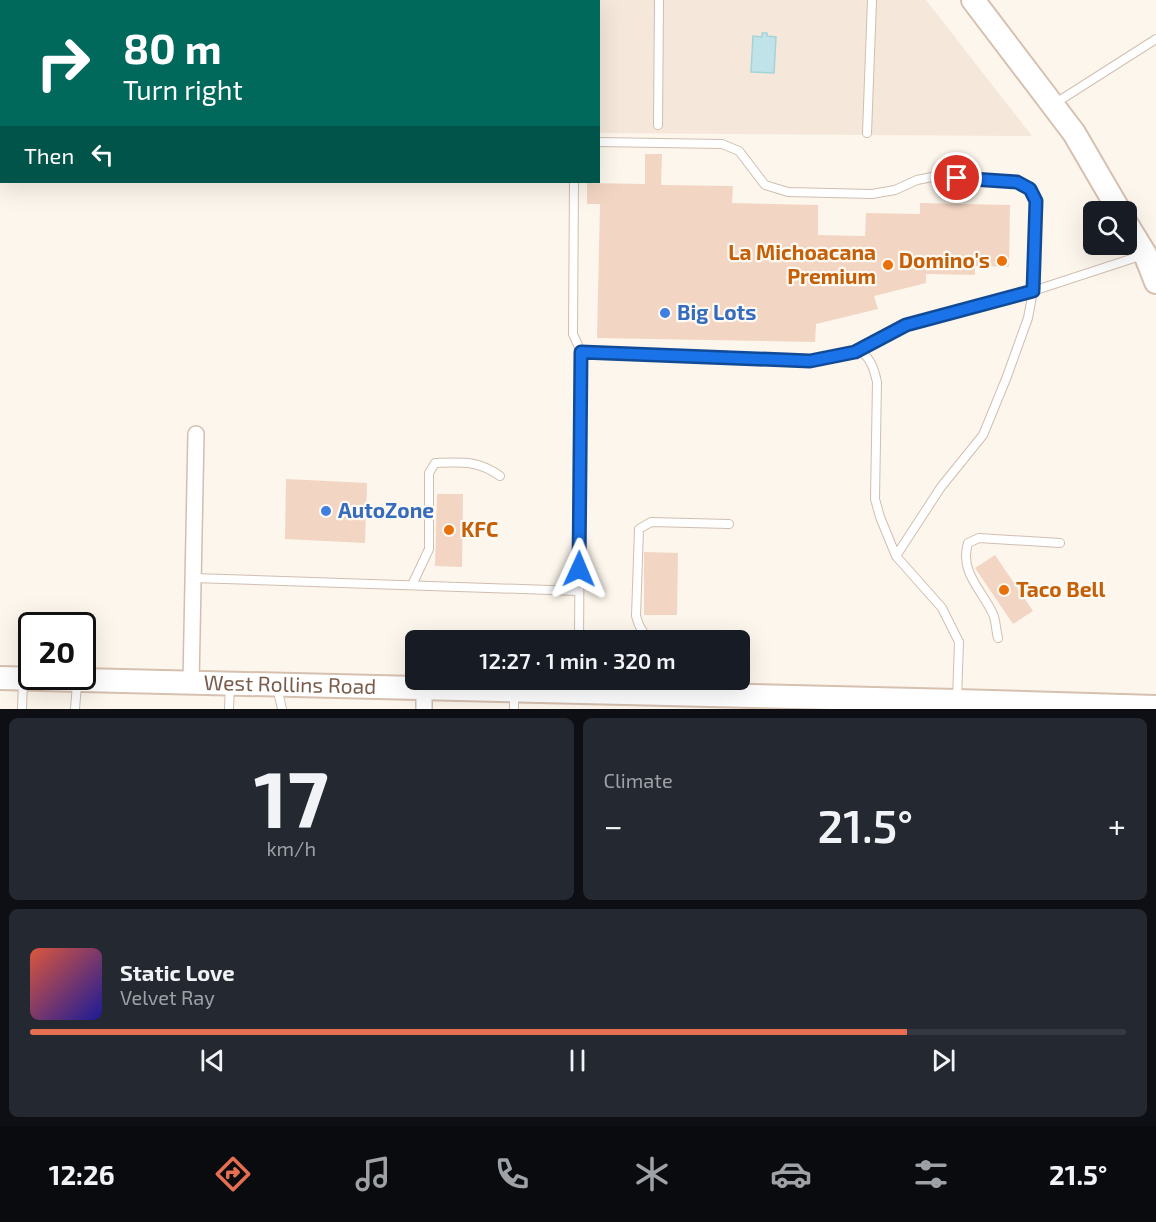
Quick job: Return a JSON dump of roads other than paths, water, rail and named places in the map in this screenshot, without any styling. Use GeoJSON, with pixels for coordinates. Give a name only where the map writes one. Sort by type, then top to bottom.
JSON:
{"type":"FeatureCollection","features":[{"type":"Feature","properties":{"kind":"main road"},"geometry":{"type":"LineString","coordinates":[[973,0],[1074,133],[1114,201]]}},
{"type":"Feature","properties":{"kind":"main road"},"geometry":{"type":"LineString","coordinates":[[1137,241],[1156,282]]}},
{"type":"Feature","properties":{"kind":"main road","name":"West Rollins Road"},"geometry":{"type":"LineString","coordinates":[[0,678],[18,679]]}},
{"type":"Feature","properties":{"kind":"main road","name":"West Rollins Road"},"geometry":{"type":"LineString","coordinates":[[96,680],[277,685],[424,699],[514,700],[582,693],[673,702],[1156,707]]}},
{"type":"Feature","properties":{"kind":"street"},"geometry":{"type":"LineString","coordinates":[[191,683],[196,434]]}},
{"type":"Feature","properties":{"kind":"lane"},"geometry":{"type":"LineString","coordinates":[[658,125],[659,0]]}},
{"type":"Feature","properties":{"kind":"lane"},"geometry":{"type":"LineString","coordinates":[[867,133],[872,0]]}},
{"type":"Feature","properties":{"kind":"lane"},"geometry":{"type":"LineString","coordinates":[[1053,105],[1156,39]]}},
{"type":"Feature","properties":{"kind":"lane"},"geometry":{"type":"LineString","coordinates":[[600,142],[722,144],[739,151],[765,185],[788,192],[872,194],[895,190],[917,180],[937,176],[1017,182],[1030,189],[1036,201],[1033,291],[1028,318],[1006,380],[983,435],[941,487],[896,556]]}},
{"type":"Feature","properties":{"kind":"lane"},"geometry":{"type":"LineString","coordinates":[[574,183],[573,334],[581,352],[579,630]]}},
{"type":"Feature","properties":{"kind":"lane"},"geometry":{"type":"LineString","coordinates":[[581,352],[810,361],[855,352],[906,325],[1033,291],[1145,254]]}},
{"type":"Feature","properties":{"kind":"lane"},"geometry":{"type":"LineString","coordinates":[[860,350],[867,355],[877,382],[875,499],[896,556],[942,608],[959,642],[957,705]]}},
{"type":"Feature","properties":{"kind":"lane"},"geometry":{"type":"LineString","coordinates":[[412,585],[429,549],[429,473],[435,463],[468,462],[488,467],[500,476]]}},
{"type":"Feature","properties":{"kind":"lane"},"geometry":{"type":"LineString","coordinates":[[642,630],[636,615],[639,529],[651,522],[729,524]]}},
{"type":"Feature","properties":{"kind":"lane"},"geometry":{"type":"LineString","coordinates":[[998,638],[993,615],[974,584],[966,564],[965,553],[968,543],[979,538],[1060,543]]}},
{"type":"Feature","properties":{"kind":"lane"},"geometry":{"type":"LineString","coordinates":[[193,578],[579,591]]}},
{"type":"Feature","properties":{"kind":"lane"},"geometry":{"type":"LineString","coordinates":[[229,709],[230,684]]}},
{"type":"Feature","properties":{"kind":"lane"},"geometry":{"type":"LineString","coordinates":[[277,685],[282,709]]}},
{"type":"Feature","properties":{"kind":"lane"},"geometry":{"type":"LineString","coordinates":[[22,709],[23,690]]}},
{"type":"Feature","properties":{"kind":"lane"},"geometry":{"type":"LineString","coordinates":[[75,709],[76,690]]}},
{"type":"Feature","properties":{"kind":"water"},"geometry":{"type":"Polygon","coordinates":[[[762,33],[776,37],[774,73],[751,72],[753,36],[762,37],[762,33]]]}},
{"type":"Feature","properties":{"kind":"place","name":"Domino's"},"geometry":{"type":"Point","coordinates":[1002,261]}},
{"type":"Feature","properties":{"kind":"place","name":"La Michoacana Premium"},"geometry":{"type":"Point","coordinates":[888,265]}},
{"type":"Feature","properties":{"kind":"place","name":"Big Lots"},"geometry":{"type":"Point","coordinates":[665,313]}},
{"type":"Feature","properties":{"kind":"place","name":"AutoZone"},"geometry":{"type":"Point","coordinates":[326,511]}},
{"type":"Feature","properties":{"kind":"place","name":"KFC"},"geometry":{"type":"Point","coordinates":[449,530]}},
{"type":"Feature","properties":{"kind":"place","name":"Taco Bell"},"geometry":{"type":"Point","coordinates":[1004,590]}}]}
